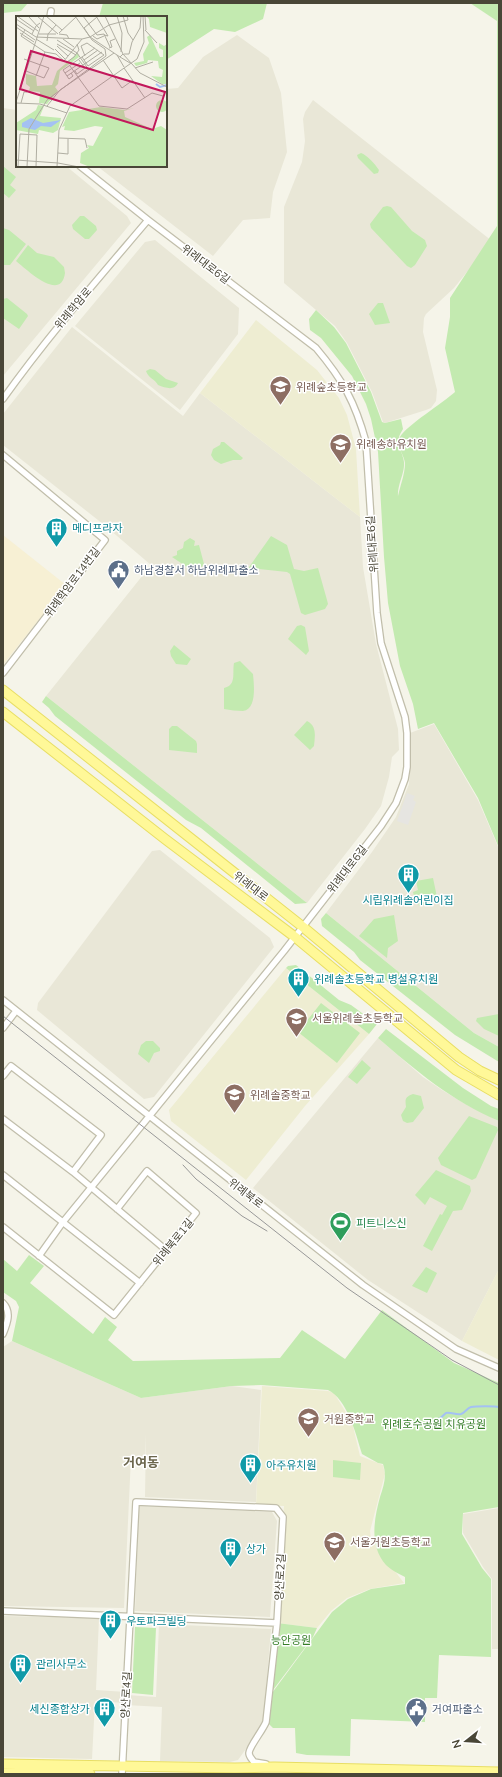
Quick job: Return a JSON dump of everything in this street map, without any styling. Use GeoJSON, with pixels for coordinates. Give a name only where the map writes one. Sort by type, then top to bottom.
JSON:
{"type":"FeatureCollection","features":[{"type":"Feature","properties":{"kind":"main road","name":"위례대로"},"geometry":{"type":"LineString","coordinates":[[3,690],[303,927],[459,1057],[480,1071],[499,1080]]}},
{"type":"Feature","properties":{"kind":"main road","name":"위례대로"},"geometry":{"type":"LineString","coordinates":[[3,712],[165,839],[295,937],[456,1070],[499,1095]]}},
{"type":"Feature","properties":{"kind":"main road"},"geometry":{"type":"LineString","coordinates":[[3,1764],[122,1770],[274,1767],[499,1772]]}},
{"type":"Feature","properties":{"kind":"main road"},"geometry":{"type":"LineString","coordinates":[[3,1773],[90,1774]]}},
{"type":"Feature","properties":{"kind":"street","name":"위례대로6길"},"geometry":{"type":"LineString","coordinates":[[81,167],[148,220],[316,348],[336,371],[359,416],[366,442],[377,613],[381,642],[405,717],[407,733],[407,767],[405,779],[389,814],[303,927],[150,1116]]}},
{"type":"Feature","properties":{"kind":"street","name":"위례학암로"},"geometry":{"type":"LineString","coordinates":[[3,399],[64,318],[148,220]]}},
{"type":"Feature","properties":{"kind":"street","name":"위례학암로14번길"},"geometry":{"type":"LineString","coordinates":[[3,455],[105,540],[3,673]]}},
{"type":"Feature","properties":{"kind":"street","name":"위례북로"},"geometry":{"type":"LineString","coordinates":[[3,1000],[362,1285],[456,1349],[499,1368]]}},
{"type":"Feature","properties":{"kind":"street"},"geometry":{"type":"LineString","coordinates":[[3,1028],[16,1011]]}},
{"type":"Feature","properties":{"kind":"street"},"geometry":{"type":"LineString","coordinates":[[3,1076],[11,1066],[101,1135],[73,1172]]}},
{"type":"Feature","properties":{"kind":"street"},"geometry":{"type":"LineString","coordinates":[[39,1256],[63,1222],[150,1116]]}},
{"type":"Feature","properties":{"kind":"street"},"geometry":{"type":"LineString","coordinates":[[3,1119],[73,1172],[166,1250]]}},
{"type":"Feature","properties":{"kind":"street","name":"위례북로1길"},"geometry":{"type":"LineString","coordinates":[[3,1228],[114,1315],[196,1213],[147,1171],[117,1208]]}},
{"type":"Feature","properties":{"kind":"street"},"geometry":{"type":"LineString","coordinates":[[3,1175],[140,1284]]}},
{"type":"Feature","properties":{"kind":"street"},"geometry":{"type":"LineString","coordinates":[[3,1303],[8,1309],[8,1322],[3,1334]]}},
{"type":"Feature","properties":{"kind":"street","name":"양산로2길"},"geometry":{"type":"LineString","coordinates":[[136,1502],[276,1508],[283,1517],[277,1623],[266,1722],[260,1736],[249,1751],[254,1762],[274,1767]]}},
{"type":"Feature","properties":{"kind":"street","name":"양산로4길"},"geometry":{"type":"LineString","coordinates":[[122,1770],[136,1502]]}},
{"type":"Feature","properties":{"kind":"street"},"geometry":{"type":"LineString","coordinates":[[3,1611],[277,1623]]}},
{"type":"Feature","properties":{"kind":"shaded area"},"geometry":{"type":"Polygon","coordinates":[[[237,35],[269,58],[281,93],[287,152],[273,192],[270,218],[243,220],[213,256],[98,167],[167,167],[167,89],[178,88],[203,57],[237,35]]]}},
{"type":"Feature","properties":{"kind":"shaded area"},"geometry":{"type":"Polygon","coordinates":[[[313,100],[492,241],[454,288],[426,314],[424,318],[423,332],[437,390],[436,401],[431,408],[385,423],[383,422],[372,392],[347,343],[335,326],[284,283],[284,207],[302,162],[305,141],[303,119],[305,112],[313,100]]]}},
{"type":"Feature","properties":{"kind":"shaded area"},"geometry":{"type":"Polygon","coordinates":[[[3,108],[16,110],[16,167],[67,167],[127,216],[131,223],[3,376],[3,108]]]}},
{"type":"Feature","properties":{"kind":"shaded area"},"geometry":{"type":"Polygon","coordinates":[[[155,240],[239,308],[238,334],[180,410],[75,326],[145,242],[155,240]]]}},
{"type":"Feature","properties":{"kind":"shaded area","name":"위례숲초등학교"},"geometry":{"type":"Polygon","coordinates":[[[256,320],[317,370],[339,398],[347,415],[356,449],[360,517],[200,393],[256,320]]]}},
{"type":"Feature","properties":{"kind":"shaded area"},"geometry":{"type":"Polygon","coordinates":[[[72,327],[183,416],[200,393],[360,517],[363,567],[376,644],[398,729],[399,750],[392,757],[389,777],[381,806],[365,829],[307,903],[46,696],[151,565],[103,524],[3,445],[3,414],[72,327]]]}},
{"type":"Feature","properties":{"kind":"shaded area"},"geometry":{"type":"Polygon","coordinates":[[[3,535],[66,585],[3,665],[3,535]]]}},
{"type":"Feature","properties":{"kind":"shaded area"},"geometry":{"type":"Polygon","coordinates":[[[434,724],[478,800],[499,849],[499,1047],[474,1033],[326,913],[372,852],[396,817],[409,784],[411,757],[410,733],[434,724]]]}},
{"type":"Feature","properties":{"kind":"shaded area"},"geometry":{"type":"Polygon","coordinates":[[[407,793],[415,796],[413,800],[416,802],[408,825],[397,821],[407,793]]]}},
{"type":"Feature","properties":{"kind":"shaded area"},"geometry":{"type":"Polygon","coordinates":[[[160,850],[270,938],[274,947],[154,1097],[144,1099],[37,1010],[38,1003],[152,851],[160,850]]]}},
{"type":"Feature","properties":{"kind":"shaded area"},"geometry":{"type":"Polygon","coordinates":[[[286,968],[369,1034],[305,1106],[246,1180],[171,1121],[169,1110],[286,968]]]}},
{"type":"Feature","properties":{"kind":"shaded area"},"geometry":{"type":"Polygon","coordinates":[[[378,1038],[423,1077],[467,1105],[499,1121],[499,1269],[462,1341],[368,1280],[253,1188],[378,1038]]]}},
{"type":"Feature","properties":{"kind":"shaded area"},"geometry":{"type":"Polygon","coordinates":[[[499,1269],[499,1360],[462,1341],[499,1269]]]}},
{"type":"Feature","properties":{"kind":"shaded area"},"geometry":{"type":"Polygon","coordinates":[[[12,1341],[141,1398],[232,1386],[261,1390],[256,1502],[145,1497],[146,1434],[145,1457],[118,1456],[131,1457],[124,1608],[3,1606],[3,1347],[12,1341]]]}},
{"type":"Feature","properties":{"kind":"shaded area"},"geometry":{"type":"Polygon","coordinates":[[[262,1386],[328,1391],[334,1393],[352,1422],[360,1456],[383,1465],[385,1474],[370,1531],[371,1540],[404,1583],[370,1589],[347,1598],[331,1611],[317,1628],[277,1623],[284,1506],[256,1505],[262,1386]]]}},
{"type":"Feature","properties":{"kind":"shaded area"},"geometry":{"type":"Polygon","coordinates":[[[139,1506],[272,1512],[277,1521],[270,1617],[135,1611],[139,1506]]]}},
{"type":"Feature","properties":{"kind":"shaded area"},"geometry":{"type":"Polygon","coordinates":[[[499,1508],[499,1649],[492,1649],[492,1579],[483,1567],[463,1533],[463,1514],[499,1508]]]}},
{"type":"Feature","properties":{"kind":"shaded area"},"geometry":{"type":"Polygon","coordinates":[[[3,1616],[99,1618],[96,1690],[126,1692],[127,1695],[156,1697],[159,1624],[271,1629],[263,1725],[238,1760],[230,1762],[160,1761],[162,1707],[126,1705],[126,1703],[95,1701],[92,1759],[3,1757],[3,1616]]]}},
{"type":"Feature","properties":{"kind":"green space"},"geometry":{"type":"Polygon","coordinates":[[[3,3],[28,3],[21,11],[3,13],[3,3]]]}},
{"type":"Feature","properties":{"kind":"green space"},"geometry":{"type":"Polygon","coordinates":[[[103,3],[267,3],[263,19],[235,32],[214,29],[167,59],[167,16],[99,16],[103,3]]]}},
{"type":"Feature","properties":{"kind":"green space"},"geometry":{"type":"Polygon","coordinates":[[[470,3],[499,3],[499,848],[478,798],[434,723],[418,729],[413,704],[400,666],[388,603],[378,452],[371,419],[366,404],[352,376],[321,338],[310,330],[309,319],[316,310],[334,327],[346,343],[371,392],[382,422],[385,423],[401,419],[403,429],[398,442],[403,457],[404,466],[398,496],[405,467],[405,463],[399,443],[400,437],[417,421],[455,392],[445,348],[450,317],[450,298],[497,226],[497,21],[470,3]]]}},
{"type":"Feature","properties":{"kind":"green space"},"geometry":{"type":"Polygon","coordinates":[[[361,153],[375,165],[379,170],[378,173],[374,174],[358,158],[357,155],[361,153]]]}},
{"type":"Feature","properties":{"kind":"green space"},"geometry":{"type":"Polygon","coordinates":[[[3,166],[16,177],[10,185],[16,190],[9,198],[3,193],[3,166]]]}},
{"type":"Feature","properties":{"kind":"green space"},"geometry":{"type":"Polygon","coordinates":[[[383,207],[391,207],[412,231],[425,240],[427,246],[415,265],[411,268],[407,266],[371,228],[370,224],[383,207]]]}},
{"type":"Feature","properties":{"kind":"green space"},"geometry":{"type":"Polygon","coordinates":[[[80,216],[84,216],[96,226],[97,230],[89,239],[85,239],[73,229],[72,225],[80,216]]]}},
{"type":"Feature","properties":{"kind":"green space"},"geometry":{"type":"Polygon","coordinates":[[[3,228],[9,230],[26,244],[10,265],[3,265],[3,228]]]}},
{"type":"Feature","properties":{"kind":"green space"},"geometry":{"type":"Polygon","coordinates":[[[28,245],[37,253],[54,257],[64,267],[65,273],[62,281],[57,285],[43,281],[16,261],[28,245]]]}},
{"type":"Feature","properties":{"kind":"green space"},"geometry":{"type":"Polygon","coordinates":[[[7,298],[28,316],[19,329],[3,318],[3,299],[7,298]]]}},
{"type":"Feature","properties":{"kind":"green space"},"geometry":{"type":"Polygon","coordinates":[[[378,303],[383,303],[390,323],[375,325],[369,314],[378,303]]]}},
{"type":"Feature","properties":{"kind":"green space"},"geometry":{"type":"Polygon","coordinates":[[[150,369],[155,370],[166,379],[178,383],[172,388],[158,385],[146,371],[150,369]]]}},
{"type":"Feature","properties":{"kind":"green space"},"geometry":{"type":"Polygon","coordinates":[[[221,442],[224,442],[243,458],[241,460],[233,460],[221,464],[214,460],[211,455],[213,449],[220,445],[221,442]]]}},
{"type":"Feature","properties":{"kind":"green space"},"geometry":{"type":"Polygon","coordinates":[[[271,536],[287,545],[294,569],[304,571],[318,568],[328,604],[325,609],[305,615],[301,613],[290,574],[287,572],[259,569],[247,570],[271,536]]]}},
{"type":"Feature","properties":{"kind":"green space"},"geometry":{"type":"Polygon","coordinates":[[[190,538],[195,541],[194,546],[199,545],[204,564],[197,572],[172,557],[177,555],[177,551],[183,548],[184,542],[190,538]]]}},
{"type":"Feature","properties":{"kind":"green space"},"geometry":{"type":"Polygon","coordinates":[[[301,625],[305,627],[309,651],[306,655],[288,639],[297,626],[301,625]]]}},
{"type":"Feature","properties":{"kind":"green space"},"geometry":{"type":"Polygon","coordinates":[[[174,645],[191,659],[187,665],[176,664],[170,651],[174,645]]]}},
{"type":"Feature","properties":{"kind":"green space"},"geometry":{"type":"Polygon","coordinates":[[[240,661],[253,674],[253,701],[251,706],[243,711],[224,709],[224,688],[231,684],[234,663],[240,661]]]}},
{"type":"Feature","properties":{"kind":"green space"},"geometry":{"type":"Polygon","coordinates":[[[46,696],[307,903],[295,904],[201,828],[186,820],[55,716],[42,702],[46,696]]]}},
{"type":"Feature","properties":{"kind":"green space"},"geometry":{"type":"Polygon","coordinates":[[[307,721],[314,728],[315,732],[314,746],[310,750],[294,735],[307,721]]]}},
{"type":"Feature","properties":{"kind":"green space"},"geometry":{"type":"Polygon","coordinates":[[[172,726],[177,726],[196,741],[197,753],[169,750],[169,729],[172,726]]]}},
{"type":"Feature","properties":{"kind":"green space"},"geometry":{"type":"Polygon","coordinates":[[[433,878],[437,897],[434,903],[419,906],[417,896],[414,896],[413,892],[418,890],[416,881],[433,878]]]}},
{"type":"Feature","properties":{"kind":"green space"},"geometry":{"type":"Polygon","coordinates":[[[326,913],[474,1033],[499,1047],[499,1062],[455,1035],[360,960],[354,952],[322,926],[321,919],[326,913]]]}},
{"type":"Feature","properties":{"kind":"green space"},"geometry":{"type":"Polygon","coordinates":[[[394,915],[398,941],[388,948],[387,958],[359,936],[374,919],[394,915]]]}},
{"type":"Feature","properties":{"kind":"green space"},"geometry":{"type":"Polygon","coordinates":[[[296,965],[339,1000],[351,1005],[377,1024],[369,1034],[286,968],[288,966],[296,965]]]}},
{"type":"Feature","properties":{"kind":"green space"},"geometry":{"type":"Polygon","coordinates":[[[321,1003],[360,1033],[337,1063],[298,1032],[321,1003]]]}},
{"type":"Feature","properties":{"kind":"green space"},"geometry":{"type":"Polygon","coordinates":[[[499,1014],[499,1036],[484,1029],[476,1021],[477,1018],[499,1014]]]}},
{"type":"Feature","properties":{"kind":"green space"},"geometry":{"type":"Polygon","coordinates":[[[386,1029],[463,1088],[491,1106],[499,1109],[499,1121],[466,1105],[450,1095],[406,1062],[378,1038],[386,1029]]]}},
{"type":"Feature","properties":{"kind":"green space"},"geometry":{"type":"Polygon","coordinates":[[[146,1041],[153,1041],[160,1048],[160,1051],[154,1053],[149,1063],[138,1054],[141,1045],[146,1041]]]}},
{"type":"Feature","properties":{"kind":"green space"},"geometry":{"type":"Polygon","coordinates":[[[362,1060],[371,1068],[357,1084],[348,1077],[362,1060]]]}},
{"type":"Feature","properties":{"kind":"green space"},"geometry":{"type":"Polygon","coordinates":[[[413,1094],[421,1096],[424,1108],[413,1122],[407,1123],[403,1121],[401,1115],[406,1107],[406,1099],[408,1096],[413,1094]]]}},
{"type":"Feature","properties":{"kind":"green space"},"geometry":{"type":"Polygon","coordinates":[[[469,1116],[497,1127],[498,1130],[476,1178],[472,1180],[441,1165],[438,1158],[469,1116]]]}},
{"type":"Feature","properties":{"kind":"green space"},"geometry":{"type":"Polygon","coordinates":[[[436,1170],[470,1186],[471,1191],[462,1210],[453,1211],[432,1251],[423,1246],[440,1214],[442,1215],[447,1206],[430,1197],[425,1205],[415,1195],[436,1170]]]}},
{"type":"Feature","properties":{"kind":"green space","name":"위례호수공원 치유공원"},"geometry":{"type":"Polygon","coordinates":[[[29,1255],[44,1266],[30,1283],[93,1334],[105,1317],[117,1327],[108,1340],[133,1361],[280,1358],[302,1330],[345,1359],[382,1310],[454,1363],[499,1383],[499,1507],[463,1513],[462,1534],[482,1568],[491,1579],[491,1657],[439,1655],[437,1698],[425,1698],[425,1722],[351,1719],[350,1756],[307,1755],[296,1753],[295,1728],[273,1728],[267,1722],[272,1693],[332,1612],[348,1599],[371,1589],[405,1584],[405,1577],[388,1567],[381,1558],[375,1541],[374,1532],[376,1514],[383,1488],[385,1473],[383,1464],[378,1463],[362,1454],[354,1427],[346,1409],[335,1395],[328,1390],[261,1385],[232,1386],[141,1398],[12,1341],[19,1307],[16,1301],[3,1292],[3,1259],[17,1271],[29,1255]]]}},
{"type":"Feature","properties":{"kind":"green space"},"geometry":{"type":"Polygon","coordinates":[[[426,1267],[437,1273],[427,1293],[412,1286],[426,1267]]]}},
{"type":"Feature","properties":{"kind":"green space"},"geometry":{"type":"Polygon","coordinates":[[[333,1460],[361,1463],[360,1480],[333,1477],[333,1460]]]}},
{"type":"Feature","properties":{"kind":"green space","name":"능안공원"},"geometry":{"type":"Polygon","coordinates":[[[277,1623],[317,1628],[313,1637],[270,1694],[277,1623]]]}},
{"type":"Feature","properties":{"kind":"green space"},"geometry":{"type":"Polygon","coordinates":[[[135,1627],[156,1628],[153,1695],[132,1693],[135,1627]]]}},
{"type":"Feature","properties":{"kind":"waterway"},"geometry":{"type":"LineString","coordinates":[[437,1421],[446,1413],[461,1414],[471,1407],[499,1407]]}},
{"type":"Feature","properties":{"kind":"tram line"},"geometry":{"type":"LineString","coordinates":[[3,1016],[347,1288],[452,1360],[499,1385]]}},
{"type":"Feature","properties":{"kind":"tram line"},"geometry":{"type":"LineString","coordinates":[[183,1165],[196,1179],[242,1216],[267,1231]]}},
{"type":"Feature","properties":{"kind":"place","name":"위례숲초등학교"},"geometry":{"type":"Point","coordinates":[280,406]}},
{"type":"Feature","properties":{"kind":"place","name":"위례송하유치원"},"geometry":{"type":"Point","coordinates":[340,464]}},
{"type":"Feature","properties":{"kind":"place","name":"메디프라자"},"geometry":{"type":"Point","coordinates":[57,548]}},
{"type":"Feature","properties":{"kind":"place","name":"하남경찰서 하남위례파출소"},"geometry":{"type":"Point","coordinates":[119,590]}},
{"type":"Feature","properties":{"kind":"place","name":"시립위례솔어린이집"},"geometry":{"type":"Point","coordinates":[408,894]}},
{"type":"Feature","properties":{"kind":"place","name":"위례솔초등학교 병설유치원"},"geometry":{"type":"Point","coordinates":[298,998]}},
{"type":"Feature","properties":{"kind":"place","name":"서울위례솔초등학교"},"geometry":{"type":"Point","coordinates":[297,1038]}},
{"type":"Feature","properties":{"kind":"place","name":"위례솔중학교"},"geometry":{"type":"Point","coordinates":[234,1114]}},
{"type":"Feature","properties":{"kind":"place","name":"피트니스신"},"geometry":{"type":"Point","coordinates":[340,1242]}},
{"type":"Feature","properties":{"kind":"place","name":"거원중학교"},"geometry":{"type":"Point","coordinates":[308,1438]}},
{"type":"Feature","properties":{"kind":"place","name":"아주유치원"},"geometry":{"type":"Point","coordinates":[250,1484]}},
{"type":"Feature","properties":{"kind":"place","name":"서울거원초등학교"},"geometry":{"type":"Point","coordinates":[334,1562]}},
{"type":"Feature","properties":{"kind":"place","name":"상가"},"geometry":{"type":"Point","coordinates":[230,1568]}},
{"type":"Feature","properties":{"kind":"place","name":"우토파크빌딩"},"geometry":{"type":"Point","coordinates":[110,1640]}},
{"type":"Feature","properties":{"kind":"place","name":"관리사무소"},"geometry":{"type":"Point","coordinates":[20,1684]}},
{"type":"Feature","properties":{"kind":"place","name":"세신종합상가"},"geometry":{"type":"Point","coordinates":[105,1728]}},
{"type":"Feature","properties":{"kind":"place","name":"거여파출소"},"geometry":{"type":"Point","coordinates":[416,1728]}},
{"type":"Feature","properties":{"kind":"district","name":"거여동"},"geometry":{"type":"Point","coordinates":[141,1462]}}]}
